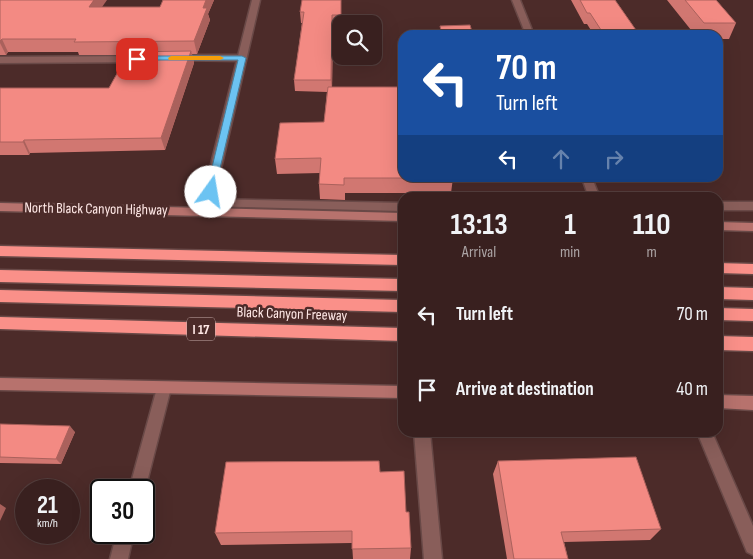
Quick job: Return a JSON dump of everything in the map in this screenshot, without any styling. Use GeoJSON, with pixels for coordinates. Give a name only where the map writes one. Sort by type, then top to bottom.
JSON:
{"type":"FeatureCollection","features":[{"type":"Feature","properties":{"kind":"highway"},"geometry":{"type":"LineString","coordinates":[[0,251],[398,260]]}},
{"type":"Feature","properties":{"kind":"highway"},"geometry":{"type":"LineString","coordinates":[[723,268],[753,269]]}},
{"type":"Feature","properties":{"kind":"highway"},"geometry":{"type":"LineString","coordinates":[[0,276],[398,285]]}},
{"type":"Feature","properties":{"kind":"highway"},"geometry":{"type":"LineString","coordinates":[[723,293],[753,294]]}},
{"type":"Feature","properties":{"kind":"highway"},"geometry":{"type":"LineString","coordinates":[[0,296],[398,306]]}},
{"type":"Feature","properties":{"kind":"highway"},"geometry":{"type":"LineString","coordinates":[[723,314],[753,315]]}},
{"type":"Feature","properties":{"kind":"highway","name":"Black Canyon Freeway"},"geometry":{"type":"LineString","coordinates":[[0,323],[398,334]]}},
{"type":"Feature","properties":{"kind":"highway"},"geometry":{"type":"LineString","coordinates":[[723,343],[753,344]]}},
{"type":"Feature","properties":{"kind":"main road","name":"North Black Canyon Highway"},"geometry":{"type":"LineString","coordinates":[[0,207],[207,207],[398,217]]}},
{"type":"Feature","properties":{"kind":"main road"},"geometry":{"type":"LineString","coordinates":[[723,226],[753,227]]}},
{"type":"Feature","properties":{"kind":"main road"},"geometry":{"type":"LineString","coordinates":[[0,384],[398,392]]}},
{"type":"Feature","properties":{"kind":"main road"},"geometry":{"type":"LineString","coordinates":[[723,402],[753,403]]}},
{"type":"Feature","properties":{"kind":"street"},"geometry":{"type":"LineString","coordinates":[[256,0],[207,207],[398,207]]}},
{"type":"Feature","properties":{"kind":"street"},"geometry":{"type":"LineString","coordinates":[[516,0],[528,30]]}},
{"type":"Feature","properties":{"kind":"street"},"geometry":{"type":"LineString","coordinates":[[0,60],[150,58]]}},
{"type":"Feature","properties":{"kind":"street"},"geometry":{"type":"LineString","coordinates":[[168,58],[242,58]]}},
{"type":"Feature","properties":{"kind":"street"},"geometry":{"type":"LineString","coordinates":[[723,206],[753,206]]}},
{"type":"Feature","properties":{"kind":"street"},"geometry":{"type":"LineString","coordinates":[[140,479],[164,388]]}},
{"type":"Feature","properties":{"kind":"street"},"geometry":{"type":"LineString","coordinates":[[422,437],[433,559]]}},
{"type":"Feature","properties":{"kind":"street"},"geometry":{"type":"LineString","coordinates":[[706,437],[753,546]]}},
{"type":"Feature","properties":{"kind":"street"},"geometry":{"type":"LineString","coordinates":[[120,559],[123,544]]}},
{"type":"Feature","properties":{"kind":"building"},"geometry":{"type":"Polygon","coordinates":[[[0,0],[94,0],[89,7],[160,7],[163,0],[206,0],[203,8],[207,8],[194,41],[74,42],[76,39],[2,39],[0,41],[0,0]]]}},
{"type":"Feature","properties":{"kind":"building"},"geometry":{"type":"Polygon","coordinates":[[[302,0],[341,0],[341,15],[332,15],[331,80],[294,80],[304,12],[300,12],[302,0]]]}},
{"type":"Feature","properties":{"kind":"building"},"geometry":{"type":"Polygon","coordinates":[[[580,0],[615,0],[636,30],[601,30],[590,13],[587,13],[580,0]]]}},
{"type":"Feature","properties":{"kind":"building"},"geometry":{"type":"Polygon","coordinates":[[[685,0],[716,0],[736,23],[704,23],[685,0]]]}},
{"type":"Feature","properties":{"kind":"building"},"geometry":{"type":"Polygon","coordinates":[[[470,25],[472,30],[441,30],[440,26],[470,25]]]}},
{"type":"Feature","properties":{"kind":"building"},"geometry":{"type":"Polygon","coordinates":[[[191,51],[161,138],[0,142],[0,88],[109,88],[129,52],[191,51]]]}},
{"type":"Feature","properties":{"kind":"building"},"geometry":{"type":"Polygon","coordinates":[[[328,87],[398,87],[398,178],[344,178],[344,185],[319,184],[321,158],[275,159],[280,123],[324,122],[328,87]]]}},
{"type":"Feature","properties":{"kind":"building"},"geometry":{"type":"Polygon","coordinates":[[[0,424],[70,426],[56,459],[0,457],[0,424]]]}},
{"type":"Feature","properties":{"kind":"building"},"geometry":{"type":"Polygon","coordinates":[[[636,457],[661,529],[561,532],[568,559],[514,559],[498,461],[636,457]]]}},
{"type":"Feature","properties":{"kind":"building"},"geometry":{"type":"Polygon","coordinates":[[[379,461],[380,472],[404,471],[406,512],[409,512],[411,548],[352,549],[352,531],[215,533],[226,462],[379,461]]]}},
{"type":"Feature","properties":{"kind":"slow traffic"},"geometry":{"type":"LineString","coordinates":[[171,58],[220,58]]}},
{"type":"Feature","properties":{"kind":"route"},"geometry":{"type":"LineString","coordinates":[[137,59],[242,58],[211,192]]}}]}
